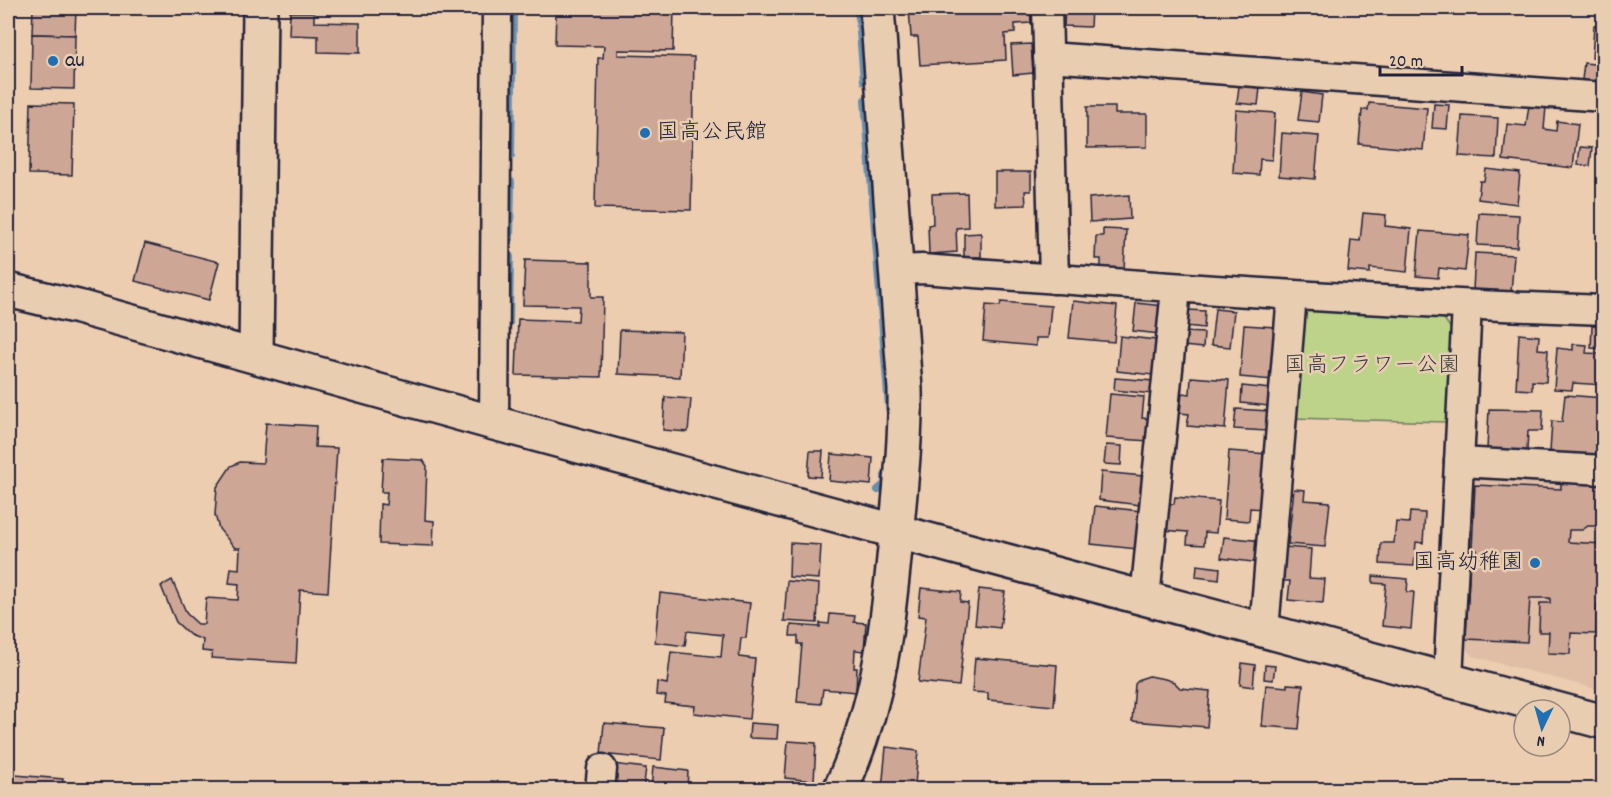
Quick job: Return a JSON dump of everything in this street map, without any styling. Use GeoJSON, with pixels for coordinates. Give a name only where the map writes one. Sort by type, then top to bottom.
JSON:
{"type":"FeatureCollection","features":[{"type":"Feature","properties":{"kind":"street"},"geometry":{"type":"LineString","coordinates":[[256,356],[260,8]]}},
{"type":"Feature","properties":{"kind":"street"},"geometry":{"type":"LineString","coordinates":[[494,423],[497,8]]}},
{"type":"Feature","properties":{"kind":"street"},"geometry":{"type":"LineString","coordinates":[[840,789],[861,739],[879,675],[897,530],[905,405],[877,8]]}},
{"type":"Feature","properties":{"kind":"street"},"geometry":{"type":"LineString","coordinates":[[1047,8],[1054,279]]}},
{"type":"Feature","properties":{"kind":"street"},"geometry":{"type":"LineString","coordinates":[[1048,57],[1604,97]]}},
{"type":"Feature","properties":{"kind":"street"},"geometry":{"type":"LineString","coordinates":[[896,270],[922,269],[1176,289],[1604,310]]}},
{"type":"Feature","properties":{"kind":"street"},"geometry":{"type":"LineString","coordinates":[[1145,598],[1176,289]]}},
{"type":"Feature","properties":{"kind":"street"},"geometry":{"type":"LineString","coordinates":[[8,290],[1604,722]]}},
{"type":"Feature","properties":{"kind":"street"},"geometry":{"type":"LineString","coordinates":[[1264,630],[1292,295]]}},
{"type":"Feature","properties":{"kind":"street"},"geometry":{"type":"LineString","coordinates":[[1448,679],[1467,305]]}},
{"type":"Feature","properties":{"kind":"street"},"geometry":{"type":"LineString","coordinates":[[1459,462],[1604,470]]}},
{"type":"Feature","properties":{"kind":"shaded area","name":"国高幼稚園"},"geometry":{"type":"Polygon","coordinates":[[[1482,471],[1603,479],[1603,691],[1472,656],[1462,645],[1470,481],[1482,471]]]}},
{"type":"Feature","properties":{"kind":"green space","name":"国高フラワー公園"},"geometry":{"type":"Polygon","coordinates":[[[1308,309],[1442,316],[1452,330],[1446,422],[1291,418],[1299,319],[1308,309]]]}},
{"type":"Feature","properties":{"kind":"building"},"geometry":{"type":"Polygon","coordinates":[[[33,8],[76,8],[75,35],[32,34],[33,8]]]}},
{"type":"Feature","properties":{"kind":"building","name":"国高公民館"},"geometry":{"type":"Polygon","coordinates":[[[556,8],[674,8],[673,51],[618,50],[618,55],[694,57],[691,210],[595,208],[598,58],[603,58],[604,46],[555,45],[556,8]]]}},
{"type":"Feature","properties":{"kind":"building"},"geometry":{"type":"Polygon","coordinates":[[[909,8],[1030,8],[1031,23],[1015,24],[1015,33],[1005,34],[1006,60],[920,65],[918,37],[911,37],[909,8]]]}},
{"type":"Feature","properties":{"kind":"building"},"geometry":{"type":"Polygon","coordinates":[[[1065,8],[1091,8],[1090,27],[1064,26],[1065,8]]]}},
{"type":"Feature","properties":{"kind":"building"},"geometry":{"type":"Polygon","coordinates":[[[290,12],[314,12],[314,22],[360,23],[360,53],[318,52],[318,36],[289,35],[290,12]]]}},
{"type":"Feature","properties":{"kind":"building"},"geometry":{"type":"Polygon","coordinates":[[[1594,25],[1604,26],[1604,59],[1592,58],[1594,25]]]}},
{"type":"Feature","properties":{"kind":"building","name":"au"},"geometry":{"type":"Polygon","coordinates":[[[32,34],[75,35],[74,89],[31,88],[32,34]]]}},
{"type":"Feature","properties":{"kind":"building"},"geometry":{"type":"Polygon","coordinates":[[[1031,44],[1033,73],[1013,75],[1011,45],[1031,44]]]}},
{"type":"Feature","properties":{"kind":"building"},"geometry":{"type":"Polygon","coordinates":[[[1584,63],[1604,65],[1604,82],[1582,80],[1584,63]]]}},
{"type":"Feature","properties":{"kind":"building"},"geometry":{"type":"Polygon","coordinates":[[[1239,86],[1260,88],[1258,105],[1237,103],[1239,86]]]}},
{"type":"Feature","properties":{"kind":"building"},"geometry":{"type":"Polygon","coordinates":[[[1302,92],[1322,95],[1319,122],[1298,120],[1302,92]]]}},
{"type":"Feature","properties":{"kind":"building"},"geometry":{"type":"Polygon","coordinates":[[[31,103],[74,104],[72,175],[29,174],[31,103]]]}},
{"type":"Feature","properties":{"kind":"building"},"geometry":{"type":"Polygon","coordinates":[[[1369,103],[1427,108],[1423,150],[1359,144],[1362,110],[1368,110],[1369,103]]]}},
{"type":"Feature","properties":{"kind":"building"},"geometry":{"type":"Polygon","coordinates":[[[1434,104],[1449,105],[1447,129],[1432,128],[1434,104]]]}},
{"type":"Feature","properties":{"kind":"building"},"geometry":{"type":"Polygon","coordinates":[[[1529,105],[1546,107],[1544,129],[1556,131],[1557,121],[1578,124],[1573,168],[1503,160],[1507,124],[1526,126],[1529,105]]]}},
{"type":"Feature","properties":{"kind":"building"},"geometry":{"type":"Polygon","coordinates":[[[1087,107],[1115,107],[1115,114],[1147,114],[1147,147],[1087,148],[1087,107]]]}},
{"type":"Feature","properties":{"kind":"building"},"geometry":{"type":"Polygon","coordinates":[[[1236,110],[1275,113],[1272,160],[1260,159],[1259,175],[1233,173],[1236,110]]]}},
{"type":"Feature","properties":{"kind":"building"},"geometry":{"type":"Polygon","coordinates":[[[1462,116],[1498,118],[1496,158],[1459,156],[1462,116]]]}},
{"type":"Feature","properties":{"kind":"building"},"geometry":{"type":"Polygon","coordinates":[[[1602,127],[1604,127],[1604,167],[1599,166],[1602,127]]]}},
{"type":"Feature","properties":{"kind":"building"},"geometry":{"type":"Polygon","coordinates":[[[1282,133],[1319,136],[1315,179],[1279,176],[1282,133]]]}},
{"type":"Feature","properties":{"kind":"building"},"geometry":{"type":"Polygon","coordinates":[[[1580,147],[1592,148],[1590,166],[1578,165],[1580,147]]]}},
{"type":"Feature","properties":{"kind":"building"},"geometry":{"type":"Polygon","coordinates":[[[1486,169],[1520,173],[1517,204],[1478,199],[1480,181],[1484,181],[1486,169]]]}},
{"type":"Feature","properties":{"kind":"building"},"geometry":{"type":"Polygon","coordinates":[[[995,172],[1031,172],[1031,191],[1025,191],[1026,205],[995,206],[995,172]]]}},
{"type":"Feature","properties":{"kind":"building"},"geometry":{"type":"Polygon","coordinates":[[[967,193],[968,227],[956,228],[957,252],[929,254],[928,225],[933,224],[932,194],[967,193]]]}},
{"type":"Feature","properties":{"kind":"building"},"geometry":{"type":"Polygon","coordinates":[[[1129,195],[1130,219],[1090,222],[1089,198],[1129,195]]]}},
{"type":"Feature","properties":{"kind":"building"},"geometry":{"type":"Polygon","coordinates":[[[1363,213],[1386,215],[1385,226],[1411,229],[1407,272],[1370,268],[1370,273],[1348,271],[1351,240],[1360,241],[1363,213]]]}},
{"type":"Feature","properties":{"kind":"building"},"geometry":{"type":"Polygon","coordinates":[[[1479,213],[1519,215],[1517,247],[1477,245],[1479,213]]]}},
{"type":"Feature","properties":{"kind":"building"},"geometry":{"type":"Polygon","coordinates":[[[1103,229],[1126,230],[1124,270],[1101,269],[1101,259],[1095,259],[1096,236],[1103,236],[1103,229]]]}},
{"type":"Feature","properties":{"kind":"building"},"geometry":{"type":"Polygon","coordinates":[[[1420,231],[1469,235],[1465,271],[1439,268],[1438,278],[1416,276],[1420,231]]]}},
{"type":"Feature","properties":{"kind":"building"},"geometry":{"type":"Polygon","coordinates":[[[981,233],[981,257],[964,257],[964,234],[981,233]]]}},
{"type":"Feature","properties":{"kind":"building"},"geometry":{"type":"Polygon","coordinates":[[[145,243],[219,262],[209,300],[135,281],[145,243]]]}},
{"type":"Feature","properties":{"kind":"building"},"geometry":{"type":"Polygon","coordinates":[[[1475,253],[1514,255],[1511,293],[1473,290],[1475,253]]]}},
{"type":"Feature","properties":{"kind":"building"},"geometry":{"type":"Polygon","coordinates":[[[525,260],[591,262],[591,297],[603,297],[601,377],[516,375],[518,319],[578,321],[579,306],[523,305],[525,260]]]}},
{"type":"Feature","properties":{"kind":"building"},"geometry":{"type":"Polygon","coordinates":[[[1073,301],[1117,306],[1114,342],[1069,338],[1073,301]]]}},
{"type":"Feature","properties":{"kind":"building"},"geometry":{"type":"Polygon","coordinates":[[[1001,302],[1051,306],[1048,338],[1036,338],[1036,346],[983,341],[986,305],[1000,306],[1001,302]]]}},
{"type":"Feature","properties":{"kind":"building"},"geometry":{"type":"Polygon","coordinates":[[[1136,303],[1163,306],[1160,334],[1133,331],[1136,303]]]}},
{"type":"Feature","properties":{"kind":"building"},"geometry":{"type":"Polygon","coordinates":[[[1215,309],[1234,311],[1230,347],[1211,345],[1215,309]]]}},
{"type":"Feature","properties":{"kind":"building"},"geometry":{"type":"Polygon","coordinates":[[[1188,310],[1205,311],[1204,328],[1186,326],[1188,310]]]}},
{"type":"Feature","properties":{"kind":"building"},"geometry":{"type":"Polygon","coordinates":[[[1244,325],[1276,327],[1273,380],[1240,377],[1244,325]]]}},
{"type":"Feature","properties":{"kind":"building"},"geometry":{"type":"Polygon","coordinates":[[[1592,326],[1604,326],[1604,349],[1591,348],[1592,326]]]}},
{"type":"Feature","properties":{"kind":"building"},"geometry":{"type":"Polygon","coordinates":[[[620,330],[682,332],[680,377],[618,374],[620,330]]]}},
{"type":"Feature","properties":{"kind":"building"},"geometry":{"type":"Polygon","coordinates":[[[1184,332],[1204,333],[1203,348],[1183,346],[1184,332]]]}},
{"type":"Feature","properties":{"kind":"building"},"geometry":{"type":"Polygon","coordinates":[[[1519,334],[1539,336],[1538,349],[1548,350],[1546,382],[1532,381],[1532,390],[1516,389],[1519,334]]]}},
{"type":"Feature","properties":{"kind":"building"},"geometry":{"type":"Polygon","coordinates":[[[1120,336],[1156,340],[1153,375],[1117,371],[1120,336]]]}},
{"type":"Feature","properties":{"kind":"building"},"geometry":{"type":"Polygon","coordinates":[[[1573,344],[1587,345],[1586,353],[1604,354],[1604,385],[1573,383],[1572,390],[1554,389],[1557,348],[1573,350],[1573,344]]]}},
{"type":"Feature","properties":{"kind":"building"},"geometry":{"type":"Polygon","coordinates":[[[1191,377],[1229,380],[1225,429],[1187,426],[1189,414],[1180,413],[1182,393],[1190,394],[1191,377]]]}},
{"type":"Feature","properties":{"kind":"building"},"geometry":{"type":"Polygon","coordinates":[[[1115,378],[1154,381],[1153,394],[1114,390],[1115,378]]]}},
{"type":"Feature","properties":{"kind":"building"},"geometry":{"type":"Polygon","coordinates":[[[1242,386],[1271,389],[1269,406],[1241,403],[1242,386]]]}},
{"type":"Feature","properties":{"kind":"building"},"geometry":{"type":"Polygon","coordinates":[[[1110,394],[1144,397],[1142,418],[1150,419],[1149,441],[1106,438],[1110,394]]]}},
{"type":"Feature","properties":{"kind":"building"},"geometry":{"type":"Polygon","coordinates":[[[1565,395],[1604,398],[1604,445],[1597,444],[1596,455],[1550,452],[1552,421],[1562,422],[1565,395]]]}},
{"type":"Feature","properties":{"kind":"building"},"geometry":{"type":"Polygon","coordinates":[[[665,397],[691,399],[688,432],[663,430],[665,397]]]}},
{"type":"Feature","properties":{"kind":"building"},"geometry":{"type":"Polygon","coordinates":[[[1236,409],[1269,411],[1267,431],[1234,429],[1236,409]]]}},
{"type":"Feature","properties":{"kind":"building"},"geometry":{"type":"Polygon","coordinates":[[[1489,409],[1543,410],[1542,431],[1528,431],[1527,451],[1487,449],[1489,409]]]}},
{"type":"Feature","properties":{"kind":"building"},"geometry":{"type":"Polygon","coordinates":[[[266,423],[316,426],[315,447],[337,448],[328,592],[300,590],[296,663],[211,658],[212,652],[202,651],[203,640],[190,635],[176,622],[161,586],[172,580],[187,614],[198,624],[204,624],[206,598],[238,600],[239,584],[229,583],[231,568],[239,569],[240,548],[235,548],[219,529],[215,515],[217,487],[231,466],[240,462],[263,463],[266,423]]]}},
{"type":"Feature","properties":{"kind":"building"},"geometry":{"type":"Polygon","coordinates":[[[1106,445],[1122,446],[1121,465],[1104,464],[1106,445]]]}},
{"type":"Feature","properties":{"kind":"building"},"geometry":{"type":"Polygon","coordinates":[[[810,451],[823,451],[821,477],[808,476],[810,451]]]}},
{"type":"Feature","properties":{"kind":"building"},"geometry":{"type":"Polygon","coordinates":[[[1229,451],[1268,454],[1264,509],[1250,508],[1249,521],[1224,519],[1229,451]]]}},
{"type":"Feature","properties":{"kind":"building"},"geometry":{"type":"Polygon","coordinates":[[[831,454],[873,458],[871,485],[829,481],[831,454]]]}},
{"type":"Feature","properties":{"kind":"building"},"geometry":{"type":"Polygon","coordinates":[[[383,458],[423,460],[427,466],[425,520],[434,521],[433,546],[379,544],[380,504],[386,505],[387,492],[381,492],[383,458]]]}},
{"type":"Feature","properties":{"kind":"building"},"geometry":{"type":"Polygon","coordinates":[[[1101,472],[1143,476],[1140,505],[1099,500],[1101,472]]]}},
{"type":"Feature","properties":{"kind":"building","name":"国高幼稚園"},"geometry":{"type":"Polygon","coordinates":[[[1561,481],[1604,483],[1604,526],[1588,526],[1582,530],[1569,530],[1568,542],[1604,544],[1604,605],[1597,604],[1596,634],[1571,633],[1570,654],[1548,653],[1549,632],[1539,632],[1540,603],[1550,603],[1550,598],[1530,598],[1527,642],[1466,639],[1470,559],[1477,560],[1477,550],[1472,550],[1475,485],[1561,489],[1561,481]]]}},
{"type":"Feature","properties":{"kind":"building"},"geometry":{"type":"Polygon","coordinates":[[[1294,489],[1305,490],[1304,500],[1330,502],[1325,547],[1288,544],[1294,489]]]}},
{"type":"Feature","properties":{"kind":"building"},"geometry":{"type":"Polygon","coordinates":[[[1175,497],[1219,501],[1216,533],[1205,532],[1204,545],[1187,544],[1188,532],[1162,530],[1164,503],[1174,504],[1175,497]]]}},
{"type":"Feature","properties":{"kind":"building"},"geometry":{"type":"Polygon","coordinates":[[[1095,506],[1141,511],[1137,549],[1091,544],[1095,506]]]}},
{"type":"Feature","properties":{"kind":"building"},"geometry":{"type":"Polygon","coordinates":[[[1410,512],[1425,513],[1423,543],[1416,542],[1414,566],[1380,564],[1381,543],[1394,543],[1396,522],[1409,523],[1410,512]]]}},
{"type":"Feature","properties":{"kind":"building"},"geometry":{"type":"Polygon","coordinates":[[[1224,537],[1263,541],[1260,563],[1221,558],[1224,537]]]}},
{"type":"Feature","properties":{"kind":"building"},"geometry":{"type":"Polygon","coordinates":[[[790,543],[821,545],[819,579],[789,577],[790,543]]]}},
{"type":"Feature","properties":{"kind":"building"},"geometry":{"type":"Polygon","coordinates":[[[1284,547],[1311,549],[1309,578],[1325,579],[1323,603],[1288,600],[1290,581],[1281,581],[1284,547]]]}},
{"type":"Feature","properties":{"kind":"building"},"geometry":{"type":"Polygon","coordinates":[[[1197,565],[1220,568],[1219,580],[1196,577],[1197,565]]]}},
{"type":"Feature","properties":{"kind":"building"},"geometry":{"type":"Polygon","coordinates":[[[1373,576],[1408,579],[1407,592],[1414,592],[1411,629],[1382,626],[1386,584],[1373,583],[1373,576]]]}},
{"type":"Feature","properties":{"kind":"building"},"geometry":{"type":"Polygon","coordinates":[[[787,581],[819,584],[817,623],[784,621],[787,581]]]}},
{"type":"Feature","properties":{"kind":"building"},"geometry":{"type":"Polygon","coordinates":[[[921,588],[961,592],[960,602],[968,603],[959,686],[918,682],[926,617],[918,616],[921,588]]]}},
{"type":"Feature","properties":{"kind":"building"},"geometry":{"type":"Polygon","coordinates":[[[979,589],[1005,592],[1000,628],[975,625],[979,589]]]}},
{"type":"Feature","properties":{"kind":"building"},"geometry":{"type":"Polygon","coordinates":[[[660,593],[750,603],[746,638],[741,638],[739,657],[755,659],[749,719],[694,713],[695,706],[665,703],[666,696],[656,695],[657,682],[667,684],[671,652],[721,657],[723,635],[687,631],[685,646],[655,642],[660,593]]]}},
{"type":"Feature","properties":{"kind":"building"},"geometry":{"type":"Polygon","coordinates":[[[830,614],[855,616],[854,622],[866,623],[864,651],[855,650],[856,692],[823,689],[821,704],[797,702],[802,644],[798,644],[798,636],[790,636],[791,625],[820,627],[820,623],[829,624],[830,614]]]}},
{"type":"Feature","properties":{"kind":"building"},"geometry":{"type":"Polygon","coordinates":[[[975,658],[1057,665],[1054,706],[988,700],[988,693],[972,692],[975,658]]]}},
{"type":"Feature","properties":{"kind":"building"},"geometry":{"type":"Polygon","coordinates":[[[1242,663],[1255,665],[1253,687],[1240,685],[1242,663]]]}},
{"type":"Feature","properties":{"kind":"building"},"geometry":{"type":"Polygon","coordinates":[[[1265,665],[1275,666],[1273,680],[1264,679],[1265,665]]]}},
{"type":"Feature","properties":{"kind":"building"},"geometry":{"type":"Polygon","coordinates":[[[1149,676],[1174,682],[1180,688],[1210,691],[1207,727],[1132,721],[1135,684],[1140,679],[1149,676]]]}},
{"type":"Feature","properties":{"kind":"building"},"geometry":{"type":"Polygon","coordinates":[[[1287,684],[1303,685],[1299,729],[1262,726],[1266,685],[1287,687],[1287,684]]]}},
{"type":"Feature","properties":{"kind":"building"},"geometry":{"type":"Polygon","coordinates":[[[604,723],[664,728],[661,760],[601,754],[604,723]]]}},
{"type":"Feature","properties":{"kind":"building"},"geometry":{"type":"Polygon","coordinates":[[[750,723],[778,725],[777,739],[749,738],[750,723]]]}},
{"type":"Feature","properties":{"kind":"building"},"geometry":{"type":"Polygon","coordinates":[[[788,741],[816,743],[814,781],[785,778],[788,741]]]}},
{"type":"Feature","properties":{"kind":"building"},"geometry":{"type":"Polygon","coordinates":[[[886,747],[918,751],[915,784],[939,786],[939,790],[882,790],[886,747]]]}},
{"type":"Feature","properties":{"kind":"building"},"geometry":{"type":"Polygon","coordinates":[[[612,764],[646,768],[643,790],[609,790],[612,764]]]}},
{"type":"Feature","properties":{"kind":"building"},"geometry":{"type":"Polygon","coordinates":[[[653,767],[688,771],[687,790],[651,790],[653,767]]]}},
{"type":"Feature","properties":{"kind":"building"},"geometry":{"type":"Polygon","coordinates":[[[15,775],[63,779],[62,790],[14,790],[15,775]]]}},
{"type":"Feature","properties":{"kind":"building"},"geometry":{"type":"Polygon","coordinates":[[[491,781],[516,783],[515,790],[472,790],[472,788],[491,789],[491,781]]]}},
{"type":"Feature","properties":{"kind":"waterway"},"geometry":{"type":"LineString","coordinates":[[511,156],[513,8]]}},
{"type":"Feature","properties":{"kind":"waterway"},"geometry":{"type":"LineString","coordinates":[[858,8],[864,81]]}},
{"type":"Feature","properties":{"kind":"waterway"},"geometry":{"type":"LineString","coordinates":[[865,100],[889,409]]}},
{"type":"Feature","properties":{"kind":"waterway"},"geometry":{"type":"LineString","coordinates":[[510,239],[511,182]]}},
{"type":"Feature","properties":{"kind":"waterway"},"geometry":{"type":"LineString","coordinates":[[509,323],[510,257]]}},
{"type":"Feature","properties":{"kind":"waterway"},"geometry":{"type":"LineString","coordinates":[[878,490],[885,484],[885,476]]}},
{"type":"Feature","properties":{"kind":"place","name":"au"},"geometry":{"type":"Point","coordinates":[53,61]}},
{"type":"Feature","properties":{"kind":"place","name":"国高公民館"},"geometry":{"type":"Point","coordinates":[645,133]}},
{"type":"Feature","properties":{"kind":"place","name":"国高幼稚園"},"geometry":{"type":"Point","coordinates":[1535,563]}}]}
